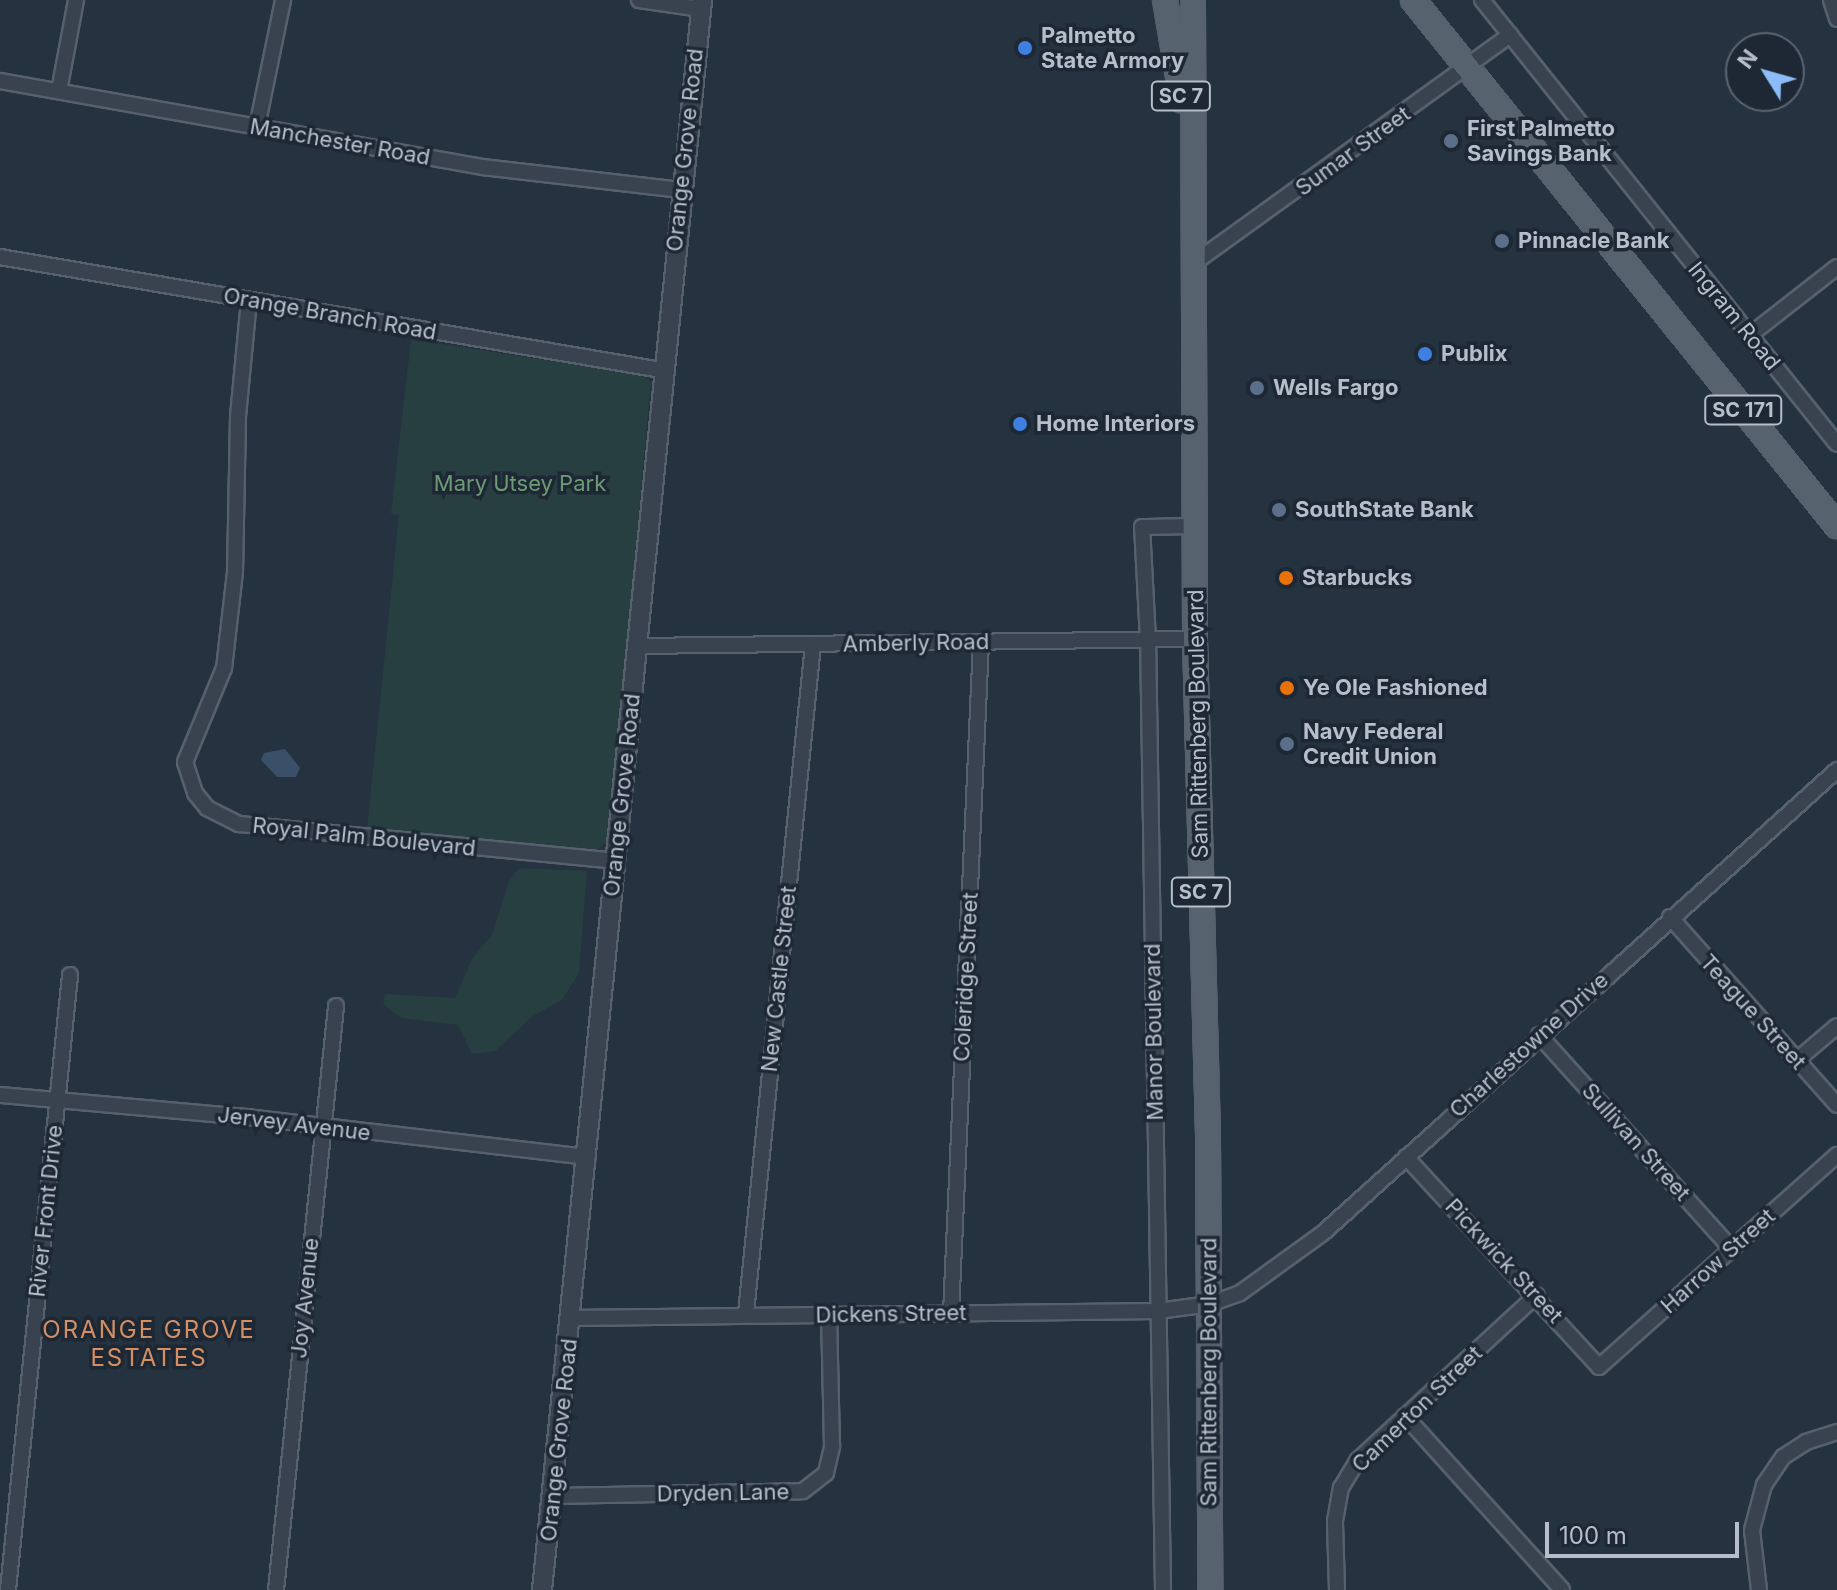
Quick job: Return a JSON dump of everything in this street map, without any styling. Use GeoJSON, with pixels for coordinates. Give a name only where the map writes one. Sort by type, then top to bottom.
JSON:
{"type":"FeatureCollection","features":[{"type":"Feature","properties":{"kind":"main road","name":"Sam Rittenberg Boulevard"},"geometry":{"type":"LineString","coordinates":[[1165,0],[1194,193]]}},
{"type":"Feature","properties":{"kind":"main road","name":"Sam Rittenberg Boulevard"},"geometry":{"type":"LineString","coordinates":[[1193,0],[1195,639],[1210,1304],[1210,1590]]}},
{"type":"Feature","properties":{"kind":"main road","name":"SC 171"},"geometry":{"type":"LineString","coordinates":[[1413,0],[1837,526]]}},
{"type":"Feature","properties":{"kind":"street"},"geometry":{"type":"LineString","coordinates":[[59,91],[76,0]]}},
{"type":"Feature","properties":{"kind":"street"},"geometry":{"type":"LineString","coordinates":[[257,127],[283,0]]}},
{"type":"Feature","properties":{"kind":"street"},"geometry":{"type":"LineString","coordinates":[[639,0],[701,4]]}},
{"type":"Feature","properties":{"kind":"street","name":"Ingram Road"},"geometry":{"type":"LineString","coordinates":[[1482,0],[1837,444]]}},
{"type":"Feature","properties":{"kind":"street"},"geometry":{"type":"LineString","coordinates":[[1831,0],[1837,19]]}},
{"type":"Feature","properties":{"kind":"street","name":"Orange Grove Road"},"geometry":{"type":"LineString","coordinates":[[542,1590],[588,1157],[661,370],[701,4]]}},
{"type":"Feature","properties":{"kind":"street","name":"Sumar Street"},"geometry":{"type":"LineString","coordinates":[[1194,263],[1510,35]]}},
{"type":"Feature","properties":{"kind":"street","name":"Manchester Road"},"geometry":{"type":"LineString","coordinates":[[0,81],[483,167],[681,190]]}},
{"type":"Feature","properties":{"kind":"street","name":"Orange Branch Road"},"geometry":{"type":"LineString","coordinates":[[0,257],[661,370]]}},
{"type":"Feature","properties":{"kind":"street"},"geometry":{"type":"LineString","coordinates":[[1750,335],[1837,267]]}},
{"type":"Feature","properties":{"kind":"street","name":"Royal Palm Boulevard"},"geometry":{"type":"LineString","coordinates":[[249,300],[238,417],[235,572],[224,668],[185,762],[195,793],[207,808],[239,824],[615,861]]}},
{"type":"Feature","properties":{"kind":"street","name":"Manor Boulevard"},"geometry":{"type":"LineString","coordinates":[[1163,1590],[1148,640],[1142,527],[1195,526]]}},
{"type":"Feature","properties":{"kind":"street","name":"Amberly Road"},"geometry":{"type":"LineString","coordinates":[[637,646],[1195,639]]}},
{"type":"Feature","properties":{"kind":"street","name":"Coleridge Street"},"geometry":{"type":"LineString","coordinates":[[951,1313],[981,642]]}},
{"type":"Feature","properties":{"kind":"street","name":"New Castle Street"},"geometry":{"type":"LineString","coordinates":[[746,1313],[813,644]]}},
{"type":"Feature","properties":{"kind":"street","name":"Charlestowne Drive"},"geometry":{"type":"LineString","coordinates":[[1210,1304],[1249,1288],[1291,1259],[1837,770]]}},
{"type":"Feature","properties":{"kind":"street","name":"Teague Street"},"geometry":{"type":"LineString","coordinates":[[1670,917],[1837,1105]]}},
{"type":"Feature","properties":{"kind":"street","name":"River Front Drive"},"geometry":{"type":"LineString","coordinates":[[8,1590],[70,975]]}},
{"type":"Feature","properties":{"kind":"street","name":"Joy Avenue"},"geometry":{"type":"LineString","coordinates":[[276,1590],[336,1006]]}},
{"type":"Feature","properties":{"kind":"street"},"geometry":{"type":"LineString","coordinates":[[1797,1060],[1837,1026]]}},
{"type":"Feature","properties":{"kind":"street","name":"Sullivan Street"},"geometry":{"type":"LineString","coordinates":[[1539,1035],[1732,1249]]}},
{"type":"Feature","properties":{"kind":"street","name":"Jervey Avenue"},"geometry":{"type":"LineString","coordinates":[[0,1095],[247,1117],[588,1157]]}},
{"type":"Feature","properties":{"kind":"street","name":"Harrow Street"},"geometry":{"type":"LineString","coordinates":[[1599,1367],[1837,1155]]}},
{"type":"Feature","properties":{"kind":"street","name":"Pickwick Street"},"geometry":{"type":"LineString","coordinates":[[1406,1157],[1537,1295],[1599,1367]]}},
{"type":"Feature","properties":{"kind":"street","name":"Camerton Street"},"geometry":{"type":"LineString","coordinates":[[1337,1590],[1335,1521],[1341,1488],[1358,1460],[1537,1295]]}},
{"type":"Feature","properties":{"kind":"street","name":"Dickens Street"},"geometry":{"type":"LineString","coordinates":[[572,1318],[746,1313],[829,1316],[1158,1311],[1210,1304]]}},
{"type":"Feature","properties":{"kind":"street","name":"Dryden Lane"},"geometry":{"type":"LineString","coordinates":[[552,1496],[803,1491],[826,1473],[832,1446],[829,1316]]}},
{"type":"Feature","properties":{"kind":"street"},"geometry":{"type":"LineString","coordinates":[[1405,1416],[1562,1590]]}},
{"type":"Feature","properties":{"kind":"street"},"geometry":{"type":"LineString","coordinates":[[1759,1590],[1752,1530],[1764,1485],[1783,1457],[1806,1442],[1837,1432]]}},
{"type":"Feature","properties":{"kind":"green space","name":"Mary Utsey Park"},"geometry":{"type":"Polygon","coordinates":[[[411,339],[641,375],[651,382],[609,840],[596,852],[367,829],[399,515],[391,514],[411,339]]]}},
{"type":"Feature","properties":{"kind":"green space"},"geometry":{"type":"Polygon","coordinates":[[[519,868],[587,871],[579,973],[562,1000],[533,1016],[495,1051],[472,1054],[458,1025],[401,1018],[383,1004],[385,994],[455,998],[473,957],[492,935],[509,881],[519,868]]]}},
{"type":"Feature","properties":{"kind":"water"},"geometry":{"type":"Polygon","coordinates":[[[285,749],[300,768],[296,777],[277,777],[261,760],[264,753],[285,749]]]}},
{"type":"Feature","properties":{"kind":"place","name":"Palmetto State Armory"},"geometry":{"type":"Point","coordinates":[1025,48]}},
{"type":"Feature","properties":{"kind":"place","name":"First Palmetto Savings Bank"},"geometry":{"type":"Point","coordinates":[1451,141]}},
{"type":"Feature","properties":{"kind":"place","name":"Pinnacle Bank"},"geometry":{"type":"Point","coordinates":[1502,241]}},
{"type":"Feature","properties":{"kind":"place","name":"Publix"},"geometry":{"type":"Point","coordinates":[1425,354]}},
{"type":"Feature","properties":{"kind":"place","name":"Wells Fargo"},"geometry":{"type":"Point","coordinates":[1257,388]}},
{"type":"Feature","properties":{"kind":"place","name":"Home Interiors"},"geometry":{"type":"Point","coordinates":[1020,424]}},
{"type":"Feature","properties":{"kind":"place","name":"SouthState Bank"},"geometry":{"type":"Point","coordinates":[1279,510]}},
{"type":"Feature","properties":{"kind":"place","name":"Starbucks"},"geometry":{"type":"Point","coordinates":[1286,578]}},
{"type":"Feature","properties":{"kind":"place","name":"Ye Ole Fashioned"},"geometry":{"type":"Point","coordinates":[1287,688]}},
{"type":"Feature","properties":{"kind":"place","name":"Navy Federal Credit Union"},"geometry":{"type":"Point","coordinates":[1287,744]}},
{"type":"Feature","properties":{"kind":"district","name":"ORANGE GROVE ESTATES"},"geometry":{"type":"Point","coordinates":[149,1344]}}]}
